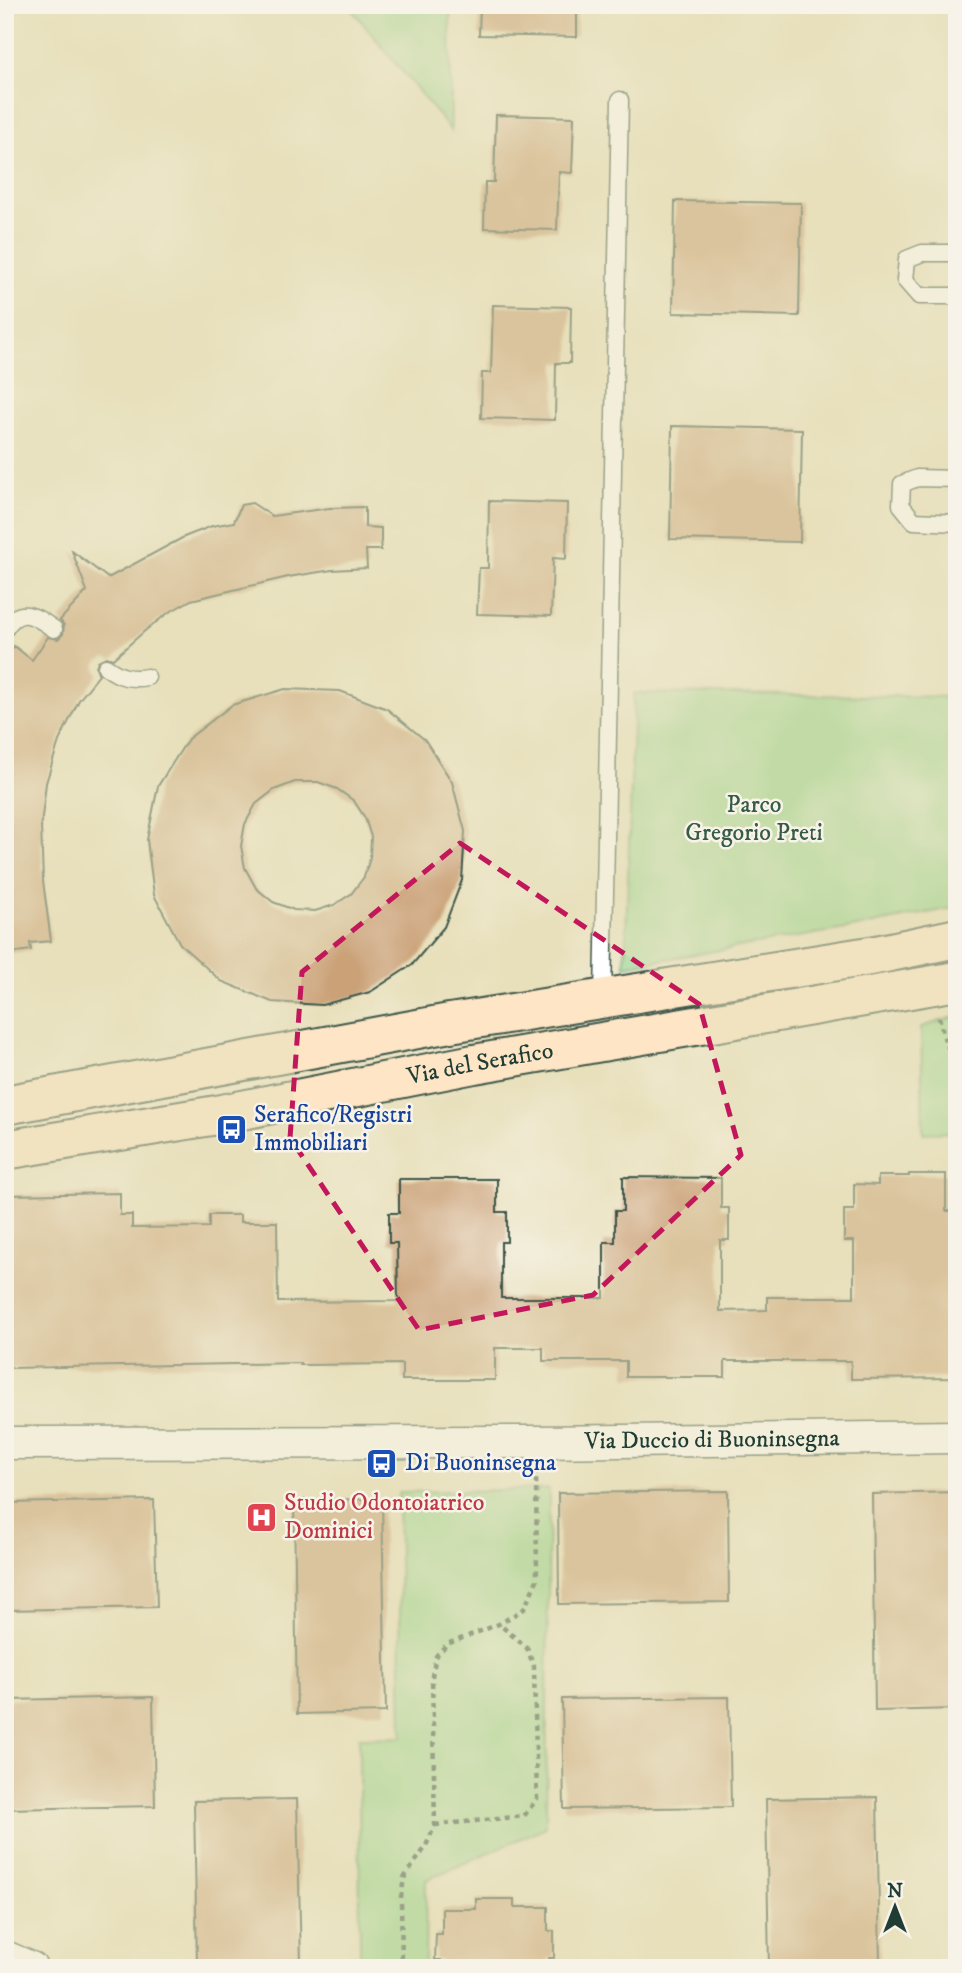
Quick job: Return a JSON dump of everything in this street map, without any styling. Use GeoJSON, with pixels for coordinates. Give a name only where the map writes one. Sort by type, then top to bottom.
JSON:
{"type":"FeatureCollection","features":[{"type":"Feature","properties":{"kind":"street","name":"Via del Serafico"},"geometry":{"type":"LineString","coordinates":[[5,1105],[450,1023],[876,955],[957,938]]}},
{"type":"Feature","properties":{"kind":"street","name":"Via del Serafico"},"geometry":{"type":"LineString","coordinates":[[5,1150],[217,1115],[474,1064],[947,997]]}},
{"type":"Feature","properties":{"kind":"street","name":"Via Duccio di Buoninsegna"},"geometry":{"type":"LineString","coordinates":[[5,1443],[536,1442],[957,1437]]}},
{"type":"Feature","properties":{"kind":"street"},"geometry":{"type":"LineString","coordinates":[[5,1957],[31,1968]]}},
{"type":"Feature","properties":{"kind":"lane"},"geometry":{"type":"LineString","coordinates":[[603,999],[620,100]]}},
{"type":"Feature","properties":{"kind":"lane"},"geometry":{"type":"LineString","coordinates":[[957,253],[922,253],[907,258],[905,280],[919,296],[957,296]]}},
{"type":"Feature","properties":{"kind":"lane"},"geometry":{"type":"LineString","coordinates":[[957,479],[917,478],[902,484],[901,505],[914,521],[957,523]]}},
{"type":"Feature","properties":{"kind":"lane"},"geometry":{"type":"LineString","coordinates":[[5,628],[10,620],[21,614],[33,615],[54,629]]}},
{"type":"Feature","properties":{"kind":"lane"},"geometry":{"type":"LineString","coordinates":[[106,667],[118,675],[132,679],[147,677]]}},
{"type":"Feature","properties":{"kind":"path"},"geometry":{"type":"LineString","coordinates":[[947,997],[943,1040],[957,1061]]}},
{"type":"Feature","properties":{"kind":"path"},"geometry":{"type":"LineString","coordinates":[[402,1968],[401,1897],[404,1878],[425,1847],[435,1825],[432,1676],[436,1656],[447,1644],[499,1623],[524,1609],[537,1580],[536,1442]]}},
{"type":"Feature","properties":{"kind":"path"},"geometry":{"type":"LineString","coordinates":[[435,1825],[524,1815],[537,1799],[534,1667],[527,1648],[499,1623]]}},
{"type":"Feature","properties":{"kind":"highlighted area"},"geometry":{"type":"Polygon","coordinates":[[[460,843],[699,1004],[741,1155],[593,1295],[419,1330],[290,1138],[302,972],[460,843]]]}},
{"type":"Feature","properties":{"kind":"green space"},"geometry":{"type":"Polygon","coordinates":[[[348,5],[450,5],[451,131],[348,5]]]}},
{"type":"Feature","properties":{"kind":"green space","name":"Parco Gregorio Preti"},"geometry":{"type":"Polygon","coordinates":[[[634,693],[957,697],[957,907],[869,925],[625,966],[634,693]]]}},
{"type":"Feature","properties":{"kind":"green space"},"geometry":{"type":"Polygon","coordinates":[[[957,1016],[957,1132],[923,1133],[921,1027],[957,1016]]]}},
{"type":"Feature","properties":{"kind":"green space"},"geometry":{"type":"Polygon","coordinates":[[[549,1489],[546,1827],[426,1880],[425,1968],[360,1968],[359,1738],[402,1737],[398,1492],[549,1489]]]}},
{"type":"Feature","properties":{"kind":"building"},"geometry":{"type":"Polygon","coordinates":[[[480,5],[577,5],[577,37],[479,35],[480,5]]]}},
{"type":"Feature","properties":{"kind":"building"},"geometry":{"type":"Polygon","coordinates":[[[496,115],[574,117],[572,173],[559,172],[557,230],[484,228],[485,182],[494,182],[496,115]]]}},
{"type":"Feature","properties":{"kind":"building"},"geometry":{"type":"Polygon","coordinates":[[[675,201],[801,203],[799,316],[673,313],[675,201]]]}},
{"type":"Feature","properties":{"kind":"building"},"geometry":{"type":"Polygon","coordinates":[[[493,305],[571,307],[570,363],[556,363],[555,420],[481,418],[482,373],[491,373],[493,305]]]}},
{"type":"Feature","properties":{"kind":"building"},"geometry":{"type":"Polygon","coordinates":[[[672,426],[802,429],[800,542],[670,539],[672,426]]]}},
{"type":"Feature","properties":{"kind":"building"},"geometry":{"type":"Polygon","coordinates":[[[489,501],[567,503],[566,559],[553,558],[551,616],[477,614],[479,568],[488,568],[489,501]]]}},
{"type":"Feature","properties":{"kind":"building"},"geometry":{"type":"Polygon","coordinates":[[[252,503],[272,516],[330,508],[365,507],[365,527],[381,528],[381,550],[366,550],[367,568],[288,577],[191,600],[168,613],[113,659],[106,657],[98,661],[96,667],[99,675],[79,700],[59,741],[46,783],[41,826],[43,881],[51,941],[30,943],[31,950],[5,954],[5,662],[14,646],[32,660],[48,637],[58,639],[63,634],[64,625],[60,620],[87,591],[72,551],[108,578],[184,537],[212,526],[234,522],[241,505],[252,503]]]}},
{"type":"Feature","properties":{"kind":"building"},"geometry":{"type":"Polygon","coordinates":[[[285,689],[340,691],[387,709],[425,740],[452,782],[465,831],[462,880],[444,927],[412,965],[370,992],[322,1005],[272,1002],[221,981],[180,944],[154,895],[147,840],[158,786],[188,739],[232,705],[285,689]],[[295,782],[274,790],[256,804],[245,824],[241,846],[245,868],[256,888],[273,902],[294,910],[315,911],[334,905],[351,894],[364,877],[370,858],[371,837],[365,818],[354,801],[337,789],[318,782],[295,782]]]}},
{"type":"Feature","properties":{"kind":"building"},"geometry":{"type":"Polygon","coordinates":[[[946,1174],[946,1211],[957,1211],[957,1378],[851,1379],[851,1361],[725,1361],[725,1377],[626,1377],[626,1361],[543,1361],[543,1348],[495,1348],[495,1380],[402,1380],[402,1364],[7,1368],[5,1195],[120,1193],[120,1215],[132,1215],[132,1228],[209,1227],[209,1215],[240,1215],[240,1222],[277,1222],[278,1302],[398,1301],[397,1243],[389,1243],[389,1213],[399,1213],[399,1179],[497,1179],[497,1212],[507,1212],[507,1242],[501,1242],[501,1298],[604,1298],[604,1242],[615,1242],[615,1211],[623,1211],[623,1177],[721,1178],[721,1208],[729,1208],[729,1240],[720,1240],[720,1311],[767,1310],[767,1297],[854,1297],[854,1241],[844,1241],[844,1210],[854,1210],[854,1184],[878,1185],[878,1176],[946,1174]]]}},
{"type":"Feature","properties":{"kind":"building"},"geometry":{"type":"Polygon","coordinates":[[[728,1491],[729,1602],[559,1604],[558,1493],[728,1491]]]}},
{"type":"Feature","properties":{"kind":"building"},"geometry":{"type":"Polygon","coordinates":[[[957,1492],[957,1709],[875,1711],[872,1494],[957,1492]]]}},
{"type":"Feature","properties":{"kind":"building"},"geometry":{"type":"Polygon","coordinates":[[[382,1499],[386,1712],[297,1714],[294,1500],[382,1499]]]}},
{"type":"Feature","properties":{"kind":"building"},"geometry":{"type":"Polygon","coordinates":[[[154,1500],[157,1607],[5,1610],[5,1503],[154,1500]]]}},
{"type":"Feature","properties":{"kind":"building"},"geometry":{"type":"Polygon","coordinates":[[[153,1697],[155,1806],[5,1809],[5,1700],[153,1697]]]}},
{"type":"Feature","properties":{"kind":"building"},"geometry":{"type":"Polygon","coordinates":[[[729,1697],[731,1807],[564,1809],[562,1699],[729,1697]]]}},
{"type":"Feature","properties":{"kind":"building"},"geometry":{"type":"Polygon","coordinates":[[[877,1797],[880,1966],[769,1968],[766,1799],[877,1797]]]}},
{"type":"Feature","properties":{"kind":"building"},"geometry":{"type":"Polygon","coordinates":[[[297,1799],[301,1964],[197,1966],[194,1801],[297,1799]]]}},
{"type":"Feature","properties":{"kind":"building"},"geometry":{"type":"Polygon","coordinates":[[[476,1899],[514,1899],[514,1907],[548,1907],[548,1931],[554,1931],[554,1958],[549,1958],[549,1968],[441,1968],[441,1960],[435,1960],[436,1934],[442,1934],[442,1909],[476,1909],[476,1899]]]}},
{"type":"Feature","properties":{"kind":"place","name":"Serafico/Registri Immobiliari"},"geometry":{"type":"Point","coordinates":[231,1129]}},
{"type":"Feature","properties":{"kind":"place","name":"Di Buoninsegna"},"geometry":{"type":"Point","coordinates":[382,1463]}},
{"type":"Feature","properties":{"kind":"place","name":"Studio Odontoiatrico Dominici"},"geometry":{"type":"Point","coordinates":[261,1517]}}]}
